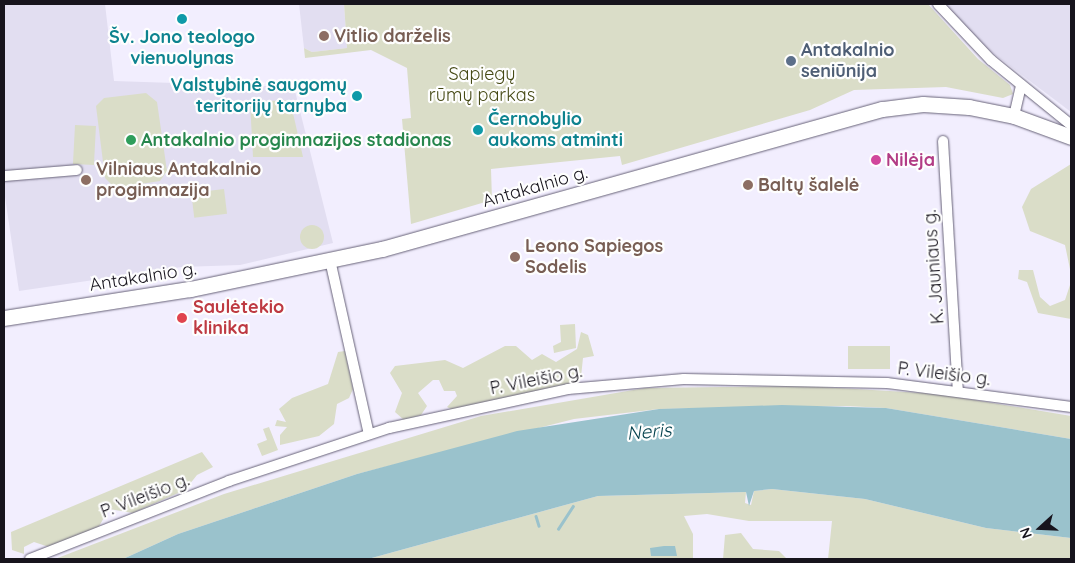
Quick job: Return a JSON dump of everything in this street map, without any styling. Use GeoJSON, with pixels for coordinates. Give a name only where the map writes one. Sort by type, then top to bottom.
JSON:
{"type":"FeatureCollection","features":[{"type":"Feature","properties":{"kind":"main road","name":"Antakalnio g."},"geometry":{"type":"LineString","coordinates":[[4,318],[190,289],[330,260],[500,218],[870,112],[933,104],[1014,116],[1071,137]]}},
{"type":"Feature","properties":{"kind":"street"},"geometry":{"type":"LineString","coordinates":[[938,4],[974,44],[1071,125]]}},
{"type":"Feature","properties":{"kind":"street"},"geometry":{"type":"LineString","coordinates":[[1014,116],[1021,85]]}},
{"type":"Feature","properties":{"kind":"street","name":"K. Jauniaus g."},"geometry":{"type":"LineString","coordinates":[[943,141],[958,390]]}},
{"type":"Feature","properties":{"kind":"street"},"geometry":{"type":"LineString","coordinates":[[4,176],[77,170]]}},
{"type":"Feature","properties":{"kind":"street"},"geometry":{"type":"LineString","coordinates":[[330,260],[369,434]]}},
{"type":"Feature","properties":{"kind":"street","name":"P. Vileišio g."},"geometry":{"type":"LineString","coordinates":[[30,559],[229,481],[369,434],[568,389],[638,382],[752,379],[958,390],[1071,408]]}},
{"type":"Feature","properties":{"kind":"shaded area"},"geometry":{"type":"Polygon","coordinates":[[[4,4],[105,4],[114,81],[294,87],[333,243],[240,265],[182,267],[19,291],[4,190],[4,4]]]}},
{"type":"Feature","properties":{"kind":"shaded area","name":"Vitlio darželis"},"geometry":{"type":"Polygon","coordinates":[[[299,4],[344,4],[347,48],[312,52],[304,48],[299,4]]]}},
{"type":"Feature","properties":{"kind":"shaded area"},"geometry":{"type":"Polygon","coordinates":[[[944,4],[1071,4],[1071,112],[973,38],[944,4]]]}},
{"type":"Feature","properties":{"kind":"green space","name":"Sapiegų rūmų parkas"},"geometry":{"type":"Polygon","coordinates":[[[344,4],[928,4],[978,59],[1010,85],[1013,94],[1003,98],[946,87],[854,90],[810,110],[622,165],[620,156],[491,169],[492,200],[411,224],[402,119],[411,118],[407,68],[371,50],[305,58],[304,48],[312,52],[347,48],[344,4]]]}},
{"type":"Feature","properties":{"kind":"green space","name":"Antakalnio progimnazijos stadionas"},"geometry":{"type":"Polygon","coordinates":[[[146,93],[157,102],[167,171],[160,181],[115,188],[105,178],[96,106],[104,98],[146,93]]]}},
{"type":"Feature","properties":{"kind":"green space"},"geometry":{"type":"Polygon","coordinates":[[[290,100],[303,157],[253,157],[250,102],[290,100]]]}},
{"type":"Feature","properties":{"kind":"green space"},"geometry":{"type":"Polygon","coordinates":[[[75,125],[96,126],[94,165],[73,164],[75,125]]]}},
{"type":"Feature","properties":{"kind":"green space"},"geometry":{"type":"Polygon","coordinates":[[[1071,164],[1071,274],[1065,245],[1030,231],[1022,207],[1031,189],[1071,164]]]}},
{"type":"Feature","properties":{"kind":"green space"},"geometry":{"type":"Polygon","coordinates":[[[224,189],[227,214],[194,218],[191,193],[224,189]]]}},
{"type":"Feature","properties":{"kind":"green space"},"geometry":{"type":"Polygon","coordinates":[[[312,225],[321,228],[324,237],[321,246],[312,249],[303,246],[300,237],[303,228],[312,225]]]}},
{"type":"Feature","properties":{"kind":"green space"},"geometry":{"type":"Polygon","coordinates":[[[1019,270],[1033,270],[1040,297],[1050,306],[1065,300],[1071,282],[1071,319],[1038,313],[1027,282],[1018,279],[1019,270]]]}},
{"type":"Feature","properties":{"kind":"green space"},"geometry":{"type":"Polygon","coordinates":[[[575,324],[576,348],[554,353],[553,346],[561,342],[560,325],[575,324]]]}},
{"type":"Feature","properties":{"kind":"green space"},"geometry":{"type":"Polygon","coordinates":[[[581,332],[588,335],[594,356],[583,358],[581,377],[572,383],[453,410],[447,407],[457,396],[455,391],[444,391],[439,380],[433,380],[418,393],[427,406],[421,415],[404,420],[395,412],[402,393],[390,373],[395,366],[445,360],[463,368],[505,346],[516,346],[532,360],[542,354],[556,362],[577,349],[581,332]]]}},
{"type":"Feature","properties":{"kind":"green space"},"geometry":{"type":"Polygon","coordinates":[[[848,346],[890,346],[890,369],[848,369],[848,346]]]}},
{"type":"Feature","properties":{"kind":"green space"},"geometry":{"type":"Polygon","coordinates":[[[345,351],[353,389],[349,398],[337,404],[334,424],[319,436],[280,445],[280,435],[287,427],[275,426],[277,420],[286,422],[279,409],[292,398],[328,384],[338,352],[345,351]]]}},
{"type":"Feature","properties":{"kind":"green space"},"geometry":{"type":"Polygon","coordinates":[[[806,386],[939,394],[1071,416],[1071,439],[886,408],[846,406],[659,409],[574,419],[357,474],[178,534],[123,559],[55,559],[224,494],[481,416],[645,388],[806,386]]]}},
{"type":"Feature","properties":{"kind":"green space"},"geometry":{"type":"Polygon","coordinates":[[[269,427],[278,450],[262,456],[257,444],[267,440],[263,429],[269,427]]]}},
{"type":"Feature","properties":{"kind":"green space"},"geometry":{"type":"Polygon","coordinates":[[[202,452],[213,467],[197,475],[185,490],[133,513],[109,509],[98,528],[49,547],[34,542],[24,547],[24,554],[12,550],[11,532],[202,452]]]}},
{"type":"Feature","properties":{"kind":"green space"},"geometry":{"type":"Polygon","coordinates":[[[772,489],[865,499],[986,528],[1071,538],[1071,559],[828,559],[832,521],[749,521],[707,514],[684,516],[693,534],[693,559],[368,559],[598,496],[746,492],[745,503],[751,505],[754,491],[772,489]]]}},
{"type":"Feature","properties":{"kind":"green space"},"geometry":{"type":"Polygon","coordinates":[[[741,533],[753,549],[779,551],[787,559],[723,559],[725,535],[741,533]]]}},
{"type":"Feature","properties":{"kind":"water","name":"Neris"},"geometry":{"type":"Polygon","coordinates":[[[782,405],[886,408],[1071,439],[1071,538],[986,528],[865,499],[772,489],[754,491],[749,506],[746,492],[598,496],[368,559],[123,559],[178,534],[357,474],[517,431],[659,409],[782,405]]]}},
{"type":"Feature","properties":{"kind":"water"},"geometry":{"type":"Polygon","coordinates":[[[675,546],[677,556],[651,556],[650,548],[675,546]]]}},
{"type":"Feature","properties":{"kind":"waterway"},"geometry":{"type":"LineString","coordinates":[[558,529],[573,506]]}},
{"type":"Feature","properties":{"kind":"waterway"},"geometry":{"type":"LineString","coordinates":[[536,516],[539,526]]}},
{"type":"Feature","properties":{"kind":"place","name":"Šv. Jono teologo vienuolynas"},"geometry":{"type":"Point","coordinates":[182,19]}},
{"type":"Feature","properties":{"kind":"place","name":"Vitlio darželis"},"geometry":{"type":"Point","coordinates":[324,36]}},
{"type":"Feature","properties":{"kind":"place","name":"Antakalnio seniūnija"},"geometry":{"type":"Point","coordinates":[791,61]}},
{"type":"Feature","properties":{"kind":"place","name":"Valstybinė saugomų teritorijų tarnyba"},"geometry":{"type":"Point","coordinates":[357,96]}},
{"type":"Feature","properties":{"kind":"place","name":"Černobylio aukoms atminti"},"geometry":{"type":"Point","coordinates":[478,130]}},
{"type":"Feature","properties":{"kind":"place","name":"Antakalnio progimnazijos stadionas"},"geometry":{"type":"Point","coordinates":[131,140]}},
{"type":"Feature","properties":{"kind":"place","name":"Nilėja"},"geometry":{"type":"Point","coordinates":[876,160]}},
{"type":"Feature","properties":{"kind":"place","name":"Vilniaus Antakalnio progimnazija"},"geometry":{"type":"Point","coordinates":[86,180]}},
{"type":"Feature","properties":{"kind":"place","name":"Baltų šalelė"},"geometry":{"type":"Point","coordinates":[748,185]}},
{"type":"Feature","properties":{"kind":"place","name":"Leono Sapiegos Sodelis"},"geometry":{"type":"Point","coordinates":[515,257]}},
{"type":"Feature","properties":{"kind":"place","name":"Saulėtekio klinika"},"geometry":{"type":"Point","coordinates":[182,318]}}]}
